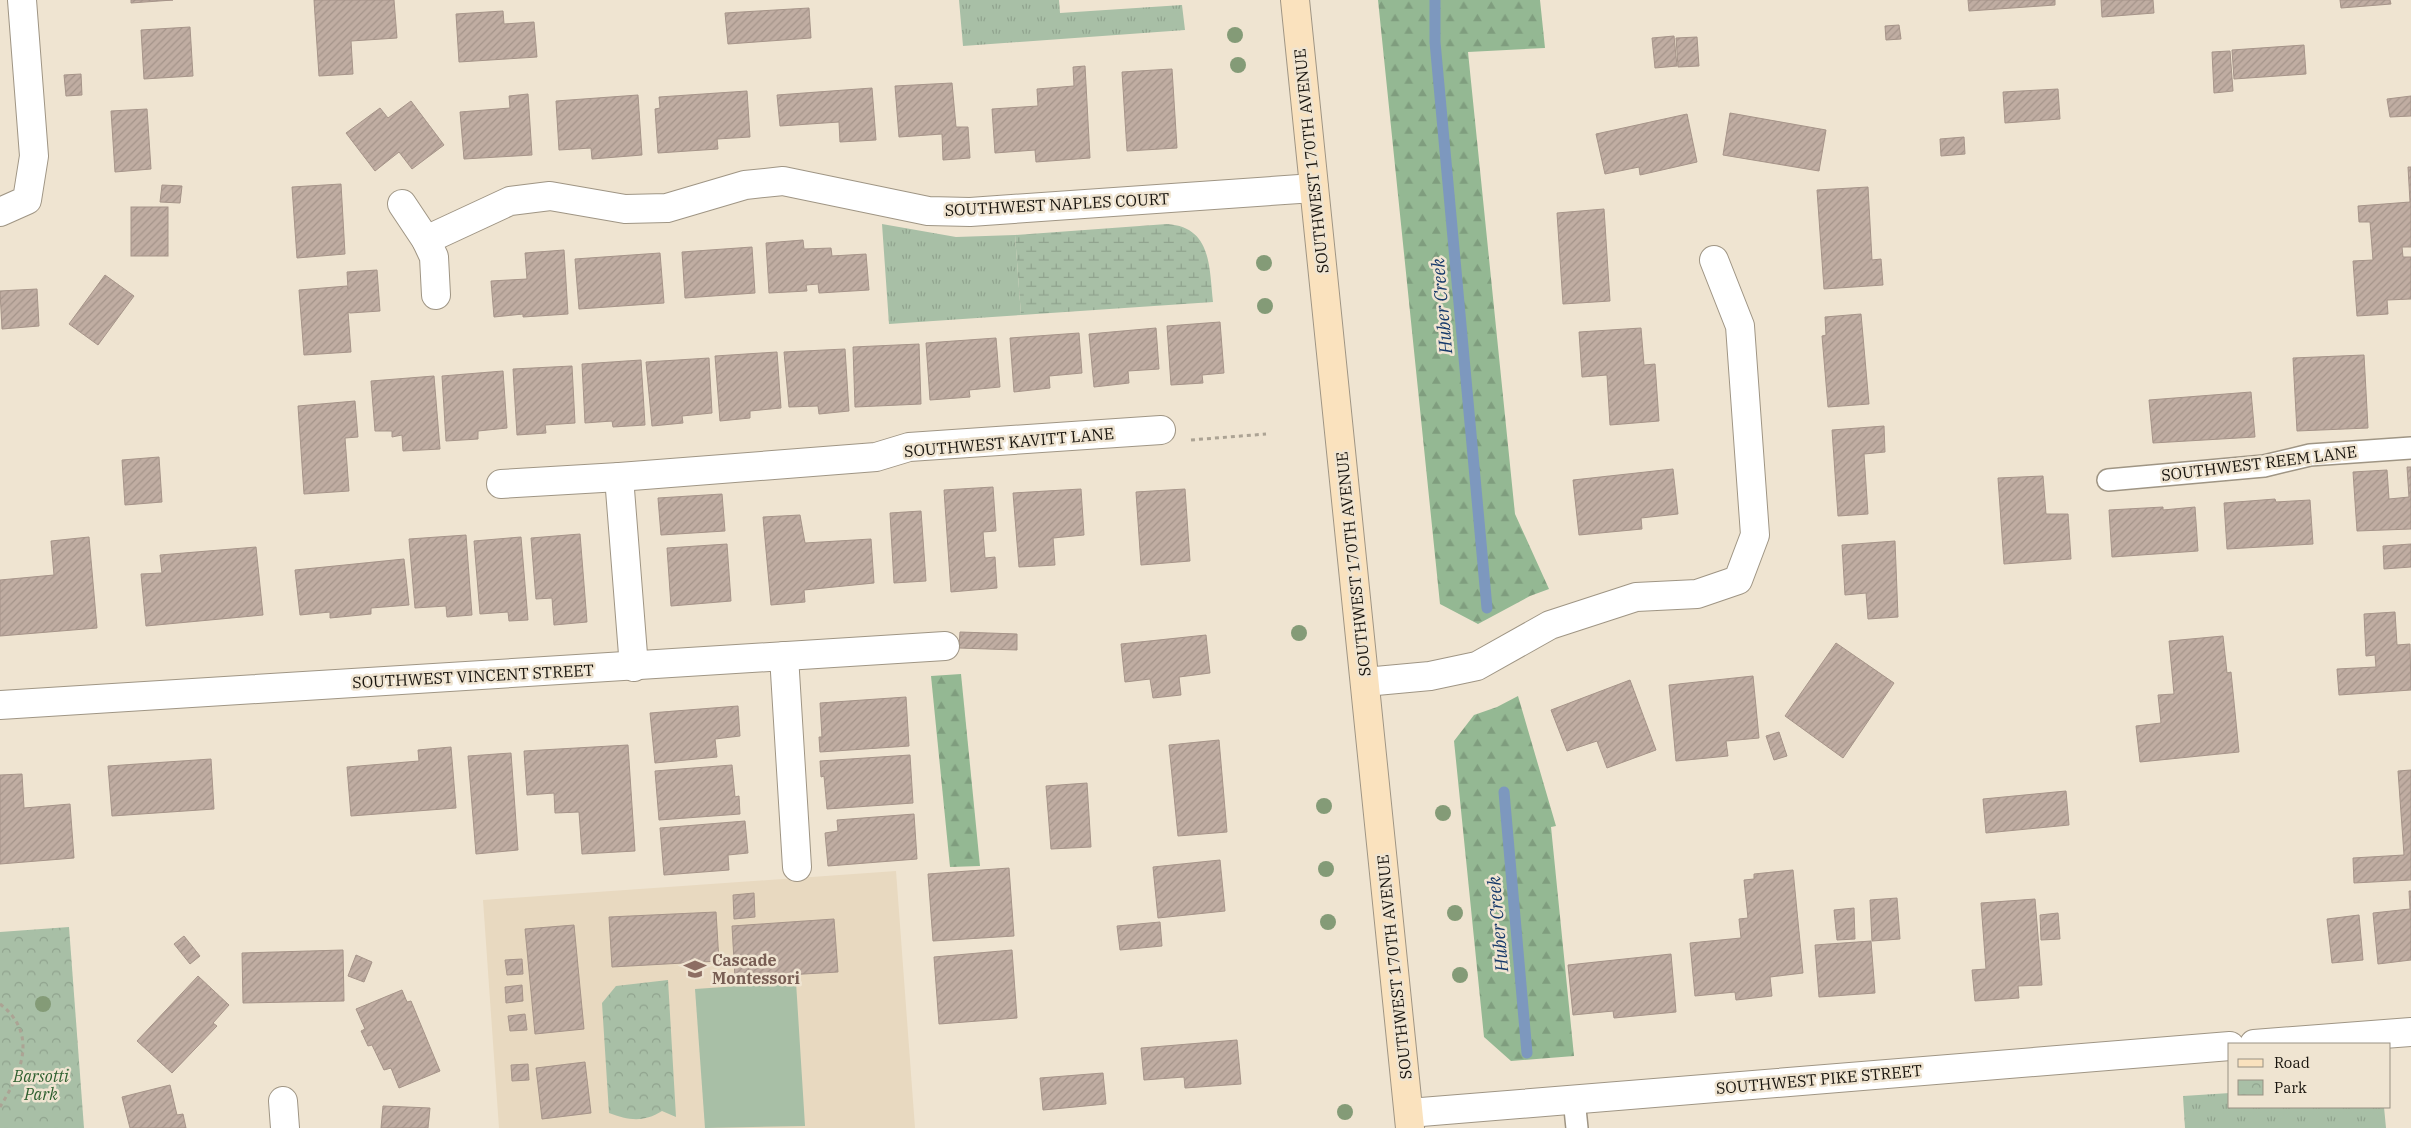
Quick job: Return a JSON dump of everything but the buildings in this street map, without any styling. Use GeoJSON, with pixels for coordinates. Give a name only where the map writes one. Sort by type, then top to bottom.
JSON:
{"type":"FeatureCollection","features":[{"type":"Feature","properties":{"kind":"main road","name":"SOUTHWEST 170TH AVENUE"},"geometry":{"type":"LineString","coordinates":[[1295,0],[1410,1120]]}},
{"type":"Feature","properties":{"kind":"street"},"geometry":{"type":"LineString","coordinates":[[0,212],[27,200],[34,156],[22,0]]}},
{"type":"Feature","properties":{"kind":"street","name":"SOUTHWEST NAPLES COURT"},"geometry":{"type":"LineString","coordinates":[[426,240],[510,201],[550,196],[625,209],[667,208],[745,185],[783,181],[928,210],[970,212],[1314,188]]}},
{"type":"Feature","properties":{"kind":"street"},"geometry":{"type":"LineString","coordinates":[[402,204],[426,240],[434,257],[436,295]]}},
{"type":"Feature","properties":{"kind":"street"},"geometry":{"type":"LineString","coordinates":[[1365,682],[1430,676],[1477,666],[1550,624],[1636,597],[1697,594],[1738,580],[1755,534],[1743,366],[1740,326],[1714,260]]}},
{"type":"Feature","properties":{"kind":"street","name":"SOUTHWEST KAVITT LANE"},"geometry":{"type":"LineString","coordinates":[[501,484],[620,477],[876,457],[908,447],[1161,430]]}},
{"type":"Feature","properties":{"kind":"street"},"geometry":{"type":"LineString","coordinates":[[620,477],[634,667]]}},
{"type":"Feature","properties":{"kind":"street","name":"SOUTHWEST VINCENT STREET"},"geometry":{"type":"LineString","coordinates":[[0,705],[634,667],[945,646]]}},
{"type":"Feature","properties":{"kind":"street"},"geometry":{"type":"LineString","coordinates":[[784,656],[797,867]]}},
{"type":"Feature","properties":{"kind":"street"},"geometry":{"type":"LineString","coordinates":[[2267,1043],[2411,1032]]}},
{"type":"Feature","properties":{"kind":"street","name":"SOUTHWEST PIKE STREET"},"geometry":{"type":"LineString","coordinates":[[1410,1120],[1574,1099],[2228,1046]]}},
{"type":"Feature","properties":{"kind":"street"},"geometry":{"type":"LineString","coordinates":[[282,1101],[285,1128]]}},
{"type":"Feature","properties":{"kind":"lane","name":"SOUTHWEST REEM LANE"},"geometry":{"type":"LineString","coordinates":[[2108,480],[2264,466],[2310,455],[2411,448]]}},
{"type":"Feature","properties":{"kind":"lane"},"geometry":{"type":"LineString","coordinates":[[1574,1099],[1577,1128]]}},
{"type":"Feature","properties":{"kind":"path"},"geometry":{"type":"LineString","coordinates":[[1161,430],[1179,440],[1266,434]]}},
{"type":"Feature","properties":{"kind":"path"},"geometry":{"type":"LineString","coordinates":[[0,1004],[15,1021],[22,1036],[24,1053],[20,1069],[0,1107]]}},
{"type":"Feature","properties":{"kind":"shaded area","name":"Cascade Montessori"},"geometry":{"type":"Polygon","coordinates":[[[896,871],[915,1128],[499,1128],[483,900],[896,871]]]}},
{"type":"Feature","properties":{"kind":"green space"},"geometry":{"type":"Polygon","coordinates":[[[959,0],[1059,0],[1060,13],[1182,5],[1185,30],[963,46],[959,0]]]}},
{"type":"Feature","properties":{"kind":"green space"},"geometry":{"type":"Polygon","coordinates":[[[1378,0],[1540,0],[1545,48],[1468,52],[1515,514],[1549,589],[1530,596],[1478,624],[1440,604],[1378,0]]]}},
{"type":"Feature","properties":{"kind":"green space"},"geometry":{"type":"Polygon","coordinates":[[[882,224],[956,237],[1015,235],[1021,315],[889,324],[882,224]]]}},
{"type":"Feature","properties":{"kind":"green space"},"geometry":{"type":"Polygon","coordinates":[[[1167,224],[1182,227],[1193,233],[1200,241],[1209,263],[1213,302],[1021,315],[1015,235],[1167,224]]]}},
{"type":"Feature","properties":{"kind":"green space"},"geometry":{"type":"Polygon","coordinates":[[[961,674],[980,866],[950,867],[931,676],[961,674]]]}},
{"type":"Feature","properties":{"kind":"green space"},"geometry":{"type":"Polygon","coordinates":[[[1518,696],[1556,826],[1551,827],[1574,1056],[1511,1061],[1484,1037],[1454,741],[1474,715],[1497,707],[1518,696]]]}},
{"type":"Feature","properties":{"kind":"green space","name":"Barsotti Park"},"geometry":{"type":"Polygon","coordinates":[[[69,927],[84,1128],[0,1128],[0,932],[69,927]]]}},
{"type":"Feature","properties":{"kind":"green space"},"geometry":{"type":"Polygon","coordinates":[[[668,980],[676,1117],[662,1111],[642,1119],[609,1113],[602,1003],[616,986],[668,980]]]}},
{"type":"Feature","properties":{"kind":"green space"},"geometry":{"type":"Polygon","coordinates":[[[796,982],[805,1126],[705,1128],[695,989],[796,982]]]}},
{"type":"Feature","properties":{"kind":"green space"},"geometry":{"type":"Polygon","coordinates":[[[2228,1093],[2228,1108],[2384,1108],[2386,1128],[2185,1128],[2183,1096],[2228,1093]]]}},
{"type":"Feature","properties":{"kind":"waterway","name":"Huber Creek"},"geometry":{"type":"LineString","coordinates":[[1435,0],[1435,42],[1487,608]]}},
{"type":"Feature","properties":{"kind":"waterway","name":"Huber Creek"},"geometry":{"type":"LineString","coordinates":[[1504,792],[1527,1053]]}},
{"type":"Feature","properties":{"kind":"place","name":"Cascade Montessori"},"geometry":{"type":"Point","coordinates":[695,969]}}]}
